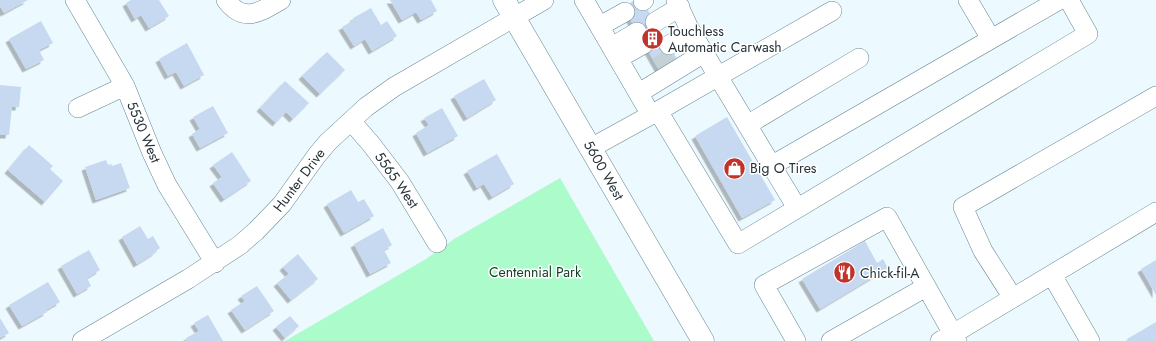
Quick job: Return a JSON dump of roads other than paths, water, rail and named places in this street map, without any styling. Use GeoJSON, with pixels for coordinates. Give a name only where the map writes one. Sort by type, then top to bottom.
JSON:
{"type":"FeatureCollection","features":[{"type":"Feature","properties":{"kind":"main road","name":"5600 West"},"geometry":{"type":"LineString","coordinates":[[509,9],[703,341]]}},
{"type":"Feature","properties":{"kind":"street","name":"5530 West"},"geometry":{"type":"LineString","coordinates":[[75,0],[124,86],[167,185],[215,263]]}},
{"type":"Feature","properties":{"kind":"street"},"geometry":{"type":"LineString","coordinates":[[226,0],[237,12],[246,15],[262,11],[281,0]]}},
{"type":"Feature","properties":{"kind":"street","name":"Hunter Drive"},"geometry":{"type":"LineString","coordinates":[[82,341],[188,280],[240,245],[272,216],[328,142],[366,107],[509,9],[544,0]]}},
{"type":"Feature","properties":{"kind":"street"},"geometry":{"type":"LineString","coordinates":[[584,0],[625,70],[655,112],[738,244],[1088,34],[1069,0]]}},
{"type":"Feature","properties":{"kind":"street"},"geometry":{"type":"LineString","coordinates":[[968,0],[991,39]]}},
{"type":"Feature","properties":{"kind":"street"},"geometry":{"type":"LineString","coordinates":[[771,166],[1059,0]]}},
{"type":"Feature","properties":{"kind":"street"},"geometry":{"type":"LineString","coordinates":[[591,148],[832,11]]}},
{"type":"Feature","properties":{"kind":"street"},"geometry":{"type":"LineString","coordinates":[[600,26],[625,12]]}},
{"type":"Feature","properties":{"kind":"street"},"geometry":{"type":"LineString","coordinates":[[625,70],[689,26]]}},
{"type":"Feature","properties":{"kind":"street"},"geometry":{"type":"LineString","coordinates":[[689,26],[797,208]]}},
{"type":"Feature","properties":{"kind":"street"},"geometry":{"type":"LineString","coordinates":[[689,26],[665,39],[689,26]]}},
{"type":"Feature","properties":{"kind":"street"},"geometry":{"type":"LineString","coordinates":[[625,70],[647,50],[625,70]]}},
{"type":"Feature","properties":{"kind":"street"},"geometry":{"type":"LineString","coordinates":[[747,125],[859,58]]}},
{"type":"Feature","properties":{"kind":"street"},"geometry":{"type":"LineString","coordinates":[[78,108],[124,86]]}},
{"type":"Feature","properties":{"kind":"street"},"geometry":{"type":"LineString","coordinates":[[1013,298],[983,252],[963,207],[1156,96]]}},
{"type":"Feature","properties":{"kind":"street","name":"5565 West"},"geometry":{"type":"LineString","coordinates":[[351,121],[400,182],[437,243]]}},
{"type":"Feature","properties":{"kind":"street"},"geometry":{"type":"LineString","coordinates":[[796,341],[764,285],[887,217],[926,287],[950,339],[1013,298],[1156,212]]}},
{"type":"Feature","properties":{"kind":"street"},"geometry":{"type":"LineString","coordinates":[[1052,275],[1090,341]]}},
{"type":"Feature","properties":{"kind":"street"},"geometry":{"type":"LineString","coordinates":[[831,341],[926,287]]}},
{"type":"Feature","properties":{"kind":"tunnel"},"geometry":{"type":"LineString","coordinates":[[644,44],[662,33]]}},
{"type":"Feature","properties":{"kind":"tunnel"},"geometry":{"type":"LineString","coordinates":[[657,67],[675,56]]}},
{"type":"Feature","properties":{"kind":"place","name":"Touchless Automatic Carwash"},"geometry":{"type":"Point","coordinates":[653,39]}},
{"type":"Feature","properties":{"kind":"place","name":"Big O Tires"},"geometry":{"type":"Point","coordinates":[735,168]}},
{"type":"Feature","properties":{"kind":"place","name":"Chick-fil-A"},"geometry":{"type":"Point","coordinates":[845,273]}},
{"type":"Feature","properties":{"kind":"park label","name":"Centennial Park"},"geometry":{"type":"Point","coordinates":[535,272]}}]}
